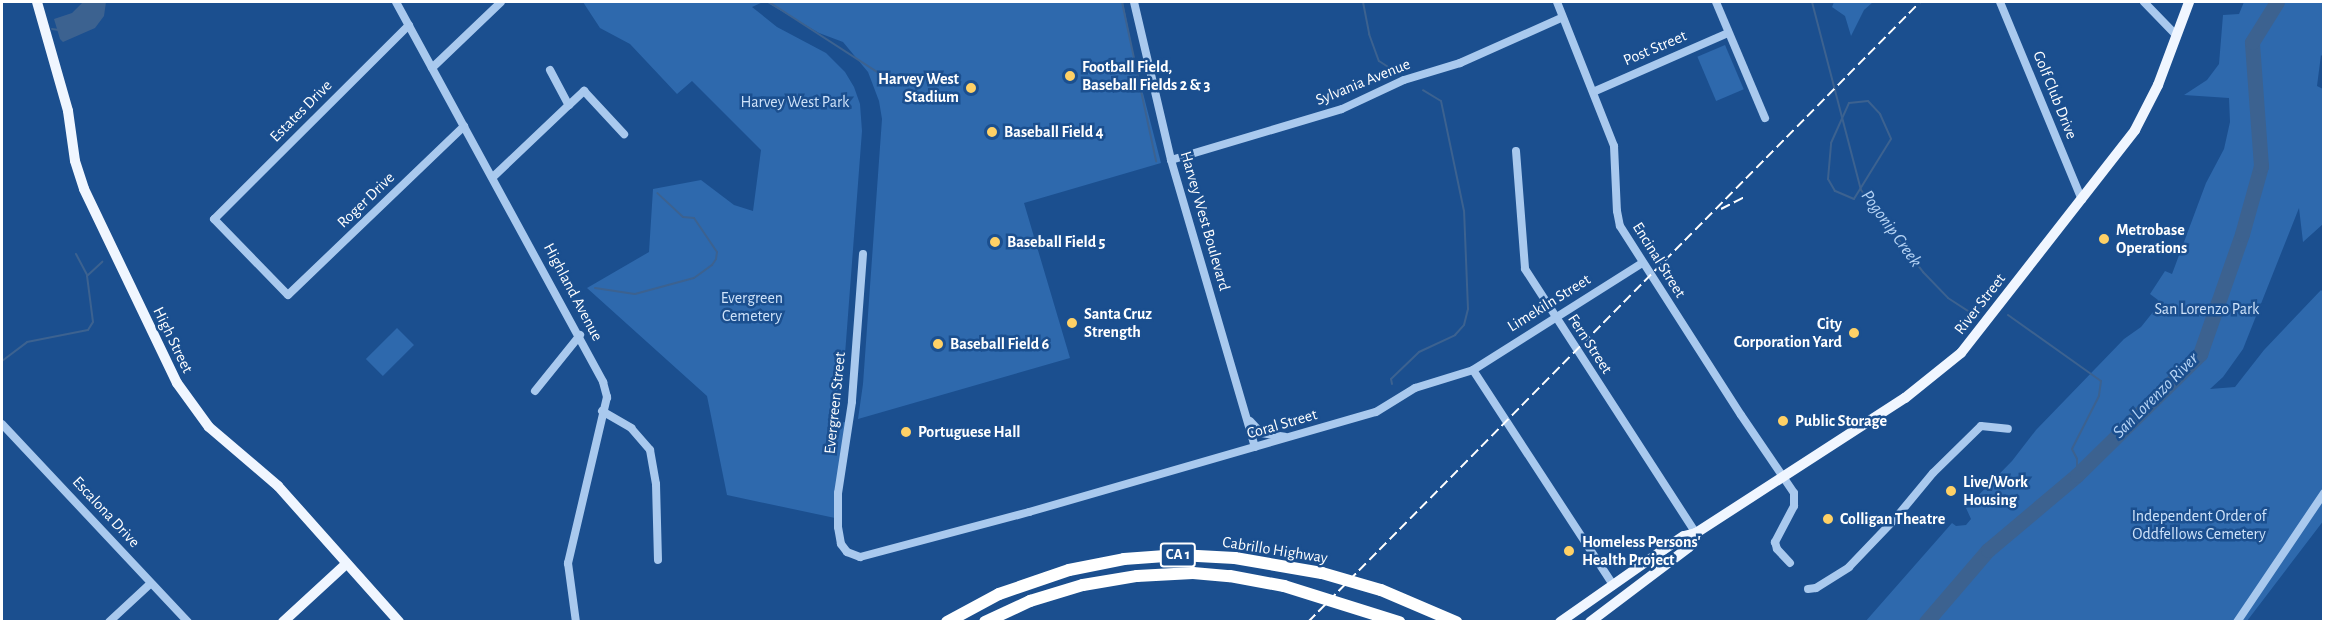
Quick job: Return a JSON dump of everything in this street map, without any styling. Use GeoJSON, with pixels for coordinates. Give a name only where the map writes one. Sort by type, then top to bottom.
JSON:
{"type":"FeatureCollection","features":[{"type":"Feature","properties":{"kind":"highway","name":"Cabrillo Highway"},"geometry":{"type":"LineString","coordinates":[[947,621],[999,594],[1069,570],[1134,558],[1198,555],[1254,561],[1329,575],[1381,590],[1456,621]]}},
{"type":"Feature","properties":{"kind":"highway","name":"Cabrillo Highway"},"geometry":{"type":"LineString","coordinates":[[984,621],[1030,601],[1083,585],[1137,576],[1184,573],[1230,576],[1266,582],[1346,603],[1399,621]]}},
{"type":"Feature","properties":{"kind":"main road","name":"High Street"},"geometry":{"type":"LineString","coordinates":[[37,2],[68,111],[75,161],[84,189],[177,383],[209,428],[266,475],[346,564],[358,573],[399,621]]}},
{"type":"Feature","properties":{"kind":"main road","name":"River Street"},"geometry":{"type":"LineString","coordinates":[[1560,621],[1684,536],[1696,533],[1905,398],[1961,353],[2135,130],[2158,85],[2189,2]]}},
{"type":"Feature","properties":{"kind":"main road","name":"River Street"},"geometry":{"type":"LineString","coordinates":[[1590,621],[1689,547],[1696,533]]}},
{"type":"Feature","properties":{"kind":"main road"},"geometry":{"type":"LineString","coordinates":[[283,621],[346,564]]}},
{"type":"Feature","properties":{"kind":"street","name":"Highland Avenue"},"geometry":{"type":"LineString","coordinates":[[396,2],[494,177],[603,382],[607,397],[568,563],[576,621]]}},
{"type":"Feature","properties":{"kind":"street"},"geometry":{"type":"LineString","coordinates":[[432,68],[501,2]]}},
{"type":"Feature","properties":{"kind":"street","name":"Harvey West Boulevard"},"geometry":{"type":"LineString","coordinates":[[1134,2],[1171,160],[1255,447]]}},
{"type":"Feature","properties":{"kind":"street","name":"Encinal Street"},"geometry":{"type":"LineString","coordinates":[[1557,2],[1561,18],[1614,146],[1617,211],[1620,226],[1794,493],[1795,501],[1775,542],[1777,549],[1790,562]]}},
{"type":"Feature","properties":{"kind":"street"},"geometry":{"type":"LineString","coordinates":[[1716,2],[1765,118]]}},
{"type":"Feature","properties":{"kind":"street","name":"Golf Club Drive"},"geometry":{"type":"LineString","coordinates":[[2000,2],[2082,200]]}},
{"type":"Feature","properties":{"kind":"street"},"geometry":{"type":"LineString","coordinates":[[2144,2],[2176,35]]}},
{"type":"Feature","properties":{"kind":"street","name":"Sylvania Avenue"},"geometry":{"type":"LineString","coordinates":[[1171,160],[1342,109],[1404,80],[1460,63],[1561,18]]}},
{"type":"Feature","properties":{"kind":"street","name":"Estates Drive"},"geometry":{"type":"LineString","coordinates":[[288,295],[214,219],[409,26]]}},
{"type":"Feature","properties":{"kind":"street","name":"Post Street"},"geometry":{"type":"LineString","coordinates":[[1593,92],[1728,33]]}},
{"type":"Feature","properties":{"kind":"street"},"geometry":{"type":"LineString","coordinates":[[550,70],[568,105]]}},
{"type":"Feature","properties":{"kind":"street"},"geometry":{"type":"LineString","coordinates":[[494,177],[584,91],[624,134]]}},
{"type":"Feature","properties":{"kind":"street","name":"Roger Drive"},"geometry":{"type":"LineString","coordinates":[[288,295],[464,126]]}},
{"type":"Feature","properties":{"kind":"street","name":"Fern Street"},"geometry":{"type":"LineString","coordinates":[[1516,151],[1525,269],[1696,533]]}},
{"type":"Feature","properties":{"kind":"street","name":"Evergreen Street"},"geometry":{"type":"LineString","coordinates":[[847,552],[840,544],[838,493],[852,402],[862,254]]}},
{"type":"Feature","properties":{"kind":"street","name":"Limekiln Street"},"geometry":{"type":"LineString","coordinates":[[1473,370],[1642,263]]}},
{"type":"Feature","properties":{"kind":"street"},"geometry":{"type":"LineString","coordinates":[[535,392],[580,335]]}},
{"type":"Feature","properties":{"kind":"street"},"geometry":{"type":"LineString","coordinates":[[1473,370],[1613,585]]}},
{"type":"Feature","properties":{"kind":"street","name":"Coral Street"},"geometry":{"type":"LineString","coordinates":[[847,552],[853,556],[869,556],[1376,412],[1415,388],[1473,370]]}},
{"type":"Feature","properties":{"kind":"street"},"geometry":{"type":"LineString","coordinates":[[602,411],[631,428],[650,450],[656,484],[658,560]]}},
{"type":"Feature","properties":{"kind":"street"},"geometry":{"type":"LineString","coordinates":[[1245,413],[1254,428],[1261,433],[1289,437]]}},
{"type":"Feature","properties":{"kind":"street","name":"Escalona Drive"},"geometry":{"type":"LineString","coordinates":[[2,424],[188,621]]}},
{"type":"Feature","properties":{"kind":"street"},"geometry":{"type":"LineString","coordinates":[[1808,589],[1816,588],[1849,567],[1894,520],[1933,473],[1981,426],[2008,429]]}},
{"type":"Feature","properties":{"kind":"street"},"geometry":{"type":"LineString","coordinates":[[2237,621],[2324,493]]}},
{"type":"Feature","properties":{"kind":"street"},"geometry":{"type":"LineString","coordinates":[[109,621],[151,583]]}},
{"type":"Feature","properties":{"kind":"green space","name":"Evergreen Cemetery"},"geometry":{"type":"Polygon","coordinates":[[[583,2],[763,2],[752,7],[777,27],[826,53],[845,72],[854,87],[860,104],[862,131],[843,381],[837,424],[849,421],[835,518],[727,495],[707,396],[587,288],[649,252],[653,189],[701,180],[734,205],[753,211],[761,150],[692,81],[677,94],[630,44],[600,28],[583,2]]]}},
{"type":"Feature","properties":{"kind":"green space","name":"Harvey West Park"},"geometry":{"type":"Polygon","coordinates":[[[766,2],[1123,2],[1135,62],[1161,163],[1024,203],[1070,358],[858,419],[863,384],[882,119],[879,101],[868,72],[843,42],[819,33],[766,2]]]}},
{"type":"Feature","properties":{"kind":"green space"},"geometry":{"type":"Polygon","coordinates":[[[1834,2],[1873,2],[1864,10],[1851,36],[1845,16],[1832,7],[1834,2]]]}},
{"type":"Feature","properties":{"kind":"green space"},"geometry":{"type":"Polygon","coordinates":[[[2244,2],[2323,2],[2323,57],[2321,55],[2317,86],[2323,89],[2323,224],[2303,242],[2299,208],[2243,349],[2223,377],[2210,389],[2235,387],[2264,350],[2321,290],[2323,292],[2324,520],[2247,621],[1865,622],[1952,523],[1956,526],[1966,525],[1971,519],[1966,508],[2012,461],[2036,430],[2124,339],[2141,327],[2153,312],[2158,300],[2150,294],[2165,271],[2172,274],[2206,183],[2224,149],[2230,122],[2229,98],[2184,95],[2207,80],[2219,64],[2223,15],[2239,14],[2244,2]]]}},
{"type":"Feature","properties":{"kind":"green space"},"geometry":{"type":"Polygon","coordinates":[[[1725,45],[1744,89],[1716,101],[1697,57],[1725,45]]]}},
{"type":"Feature","properties":{"kind":"green space"},"geometry":{"type":"Polygon","coordinates":[[[397,328],[414,345],[383,376],[366,359],[397,328]]]}},
{"type":"Feature","properties":{"kind":"shaded area"},"geometry":{"type":"Polygon","coordinates":[[[83,2],[106,2],[104,16],[95,28],[63,42],[54,19],[72,13],[83,2]]]}},
{"type":"Feature","properties":{"kind":"waterway"},"geometry":{"type":"LineString","coordinates":[[769,2],[882,75],[902,82]]}},
{"type":"Feature","properties":{"kind":"waterway"},"geometry":{"type":"LineString","coordinates":[[1122,2],[1156,161]]}},
{"type":"Feature","properties":{"kind":"waterway"},"geometry":{"type":"LineString","coordinates":[[1363,2],[1369,34],[1379,61],[1393,70]]}},
{"type":"Feature","properties":{"kind":"waterway","name":"Pogonip Creek"},"geometry":{"type":"LineString","coordinates":[[1812,2],[1861,190],[1923,272],[1948,298],[1973,314],[1985,302]]}},
{"type":"Feature","properties":{"kind":"waterway","name":"San Lorenzo River"},"geometry":{"type":"LineString","coordinates":[[1926,622],[1988,550],[2077,475],[2200,354],[2242,234],[2261,166],[2252,42],[2277,2]]}},
{"type":"Feature","properties":{"kind":"waterway"},"geometry":{"type":"LineString","coordinates":[[52,29],[59,30]]}},
{"type":"Feature","properties":{"kind":"waterway"},"geometry":{"type":"LineString","coordinates":[[1392,384],[1391,379],[1419,352],[1455,335],[1464,325],[1468,309],[1464,211],[1441,101],[1423,90]]}},
{"type":"Feature","properties":{"kind":"waterway"},"geometry":{"type":"LineString","coordinates":[[1868,101],[1880,114],[1891,139],[1854,199],[1835,191],[1828,179],[1831,143],[1849,103],[1868,101]]}},
{"type":"Feature","properties":{"kind":"waterway"},"geometry":{"type":"LineString","coordinates":[[595,288],[635,294],[694,278],[712,265],[716,259],[717,252],[694,218],[683,217],[657,193]]}},
{"type":"Feature","properties":{"kind":"waterway"},"geometry":{"type":"LineString","coordinates":[[76,254],[87,275]]}},
{"type":"Feature","properties":{"kind":"waterway"},"geometry":{"type":"LineString","coordinates":[[2,361],[27,342],[88,330],[93,322],[87,276],[102,262]]}},
{"type":"Feature","properties":{"kind":"waterway","name":"Pogonip Creek"},"geometry":{"type":"LineString","coordinates":[[2008,315],[2101,381],[2099,396],[2072,449],[2077,459],[2077,475]]}},
{"type":"Feature","properties":{"kind":"railway"},"geometry":{"type":"LineString","coordinates":[[1308,622],[1920,2]]}},
{"type":"Feature","properties":{"kind":"railway"},"geometry":{"type":"LineString","coordinates":[[1721,209],[1743,198]]}},
{"type":"Feature","properties":{"kind":"place","name":"Football Field, Baseball Fields 2 & 3"},"geometry":{"type":"Point","coordinates":[1070,76]}},
{"type":"Feature","properties":{"kind":"place","name":"Harvey West Stadium"},"geometry":{"type":"Point","coordinates":[971,88]}},
{"type":"Feature","properties":{"kind":"place","name":"Baseball Field 4"},"geometry":{"type":"Point","coordinates":[992,132]}},
{"type":"Feature","properties":{"kind":"place","name":"Metrobase Operations"},"geometry":{"type":"Point","coordinates":[2104,239]}},
{"type":"Feature","properties":{"kind":"place","name":"Baseball Field 5"},"geometry":{"type":"Point","coordinates":[995,242]}},
{"type":"Feature","properties":{"kind":"place","name":"Santa Cruz Strength"},"geometry":{"type":"Point","coordinates":[1072,323]}},
{"type":"Feature","properties":{"kind":"place","name":"City Corporation Yard"},"geometry":{"type":"Point","coordinates":[1854,333]}},
{"type":"Feature","properties":{"kind":"place","name":"Baseball Field 6"},"geometry":{"type":"Point","coordinates":[938,344]}},
{"type":"Feature","properties":{"kind":"place","name":"Public Storage"},"geometry":{"type":"Point","coordinates":[1783,421]}},
{"type":"Feature","properties":{"kind":"place","name":"Portuguese Hall"},"geometry":{"type":"Point","coordinates":[906,432]}},
{"type":"Feature","properties":{"kind":"place","name":"Live/Work Housing"},"geometry":{"type":"Point","coordinates":[1951,491]}},
{"type":"Feature","properties":{"kind":"place","name":"Colligan Theatre"},"geometry":{"type":"Point","coordinates":[1828,519]}},
{"type":"Feature","properties":{"kind":"place","name":"Homeless Persons' Health Project"},"geometry":{"type":"Point","coordinates":[1569,551]}},
{"type":"Feature","properties":{"kind":"park label","name":"San Lorenzo Park"},"geometry":{"type":"Point","coordinates":[2207,309]}},
{"type":"Feature","properties":{"kind":"park label","name":"Independent Order of Oddfellows Cemetery"},"geometry":{"type":"Point","coordinates":[2199,525]}}]}
